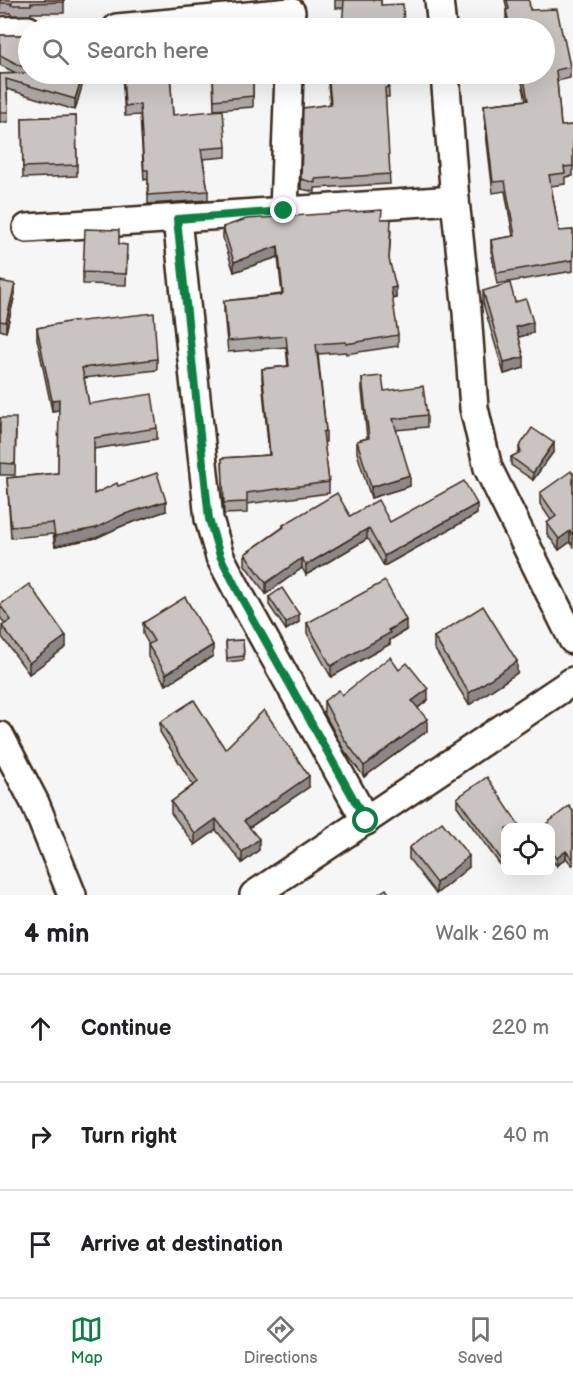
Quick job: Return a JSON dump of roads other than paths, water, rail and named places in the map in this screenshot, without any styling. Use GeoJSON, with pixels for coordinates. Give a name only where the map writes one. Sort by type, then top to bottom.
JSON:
{"type":"FeatureCollection","features":[{"type":"Feature","properties":{"kind":"street"},"geometry":{"type":"LineString","coordinates":[[439,0],[441,18]]}},
{"type":"Feature","properties":{"kind":"street"},"geometry":{"type":"LineString","coordinates":[[241,18],[290,14]]}},
{"type":"Feature","properties":{"kind":"street"},"geometry":{"type":"LineString","coordinates":[[0,30],[18,30]]}},
{"type":"Feature","properties":{"kind":"street"},"geometry":{"type":"LineString","coordinates":[[284,211],[289,84]]}},
{"type":"Feature","properties":{"kind":"street"},"geometry":{"type":"LineString","coordinates":[[446,84],[474,408],[488,468],[573,640]]}},
{"type":"Feature","properties":{"kind":"street"},"geometry":{"type":"LineString","coordinates":[[27,228],[455,200]]}},
{"type":"Feature","properties":{"kind":"street"},"geometry":{"type":"LineString","coordinates":[[177,219],[209,519],[220,556],[366,821]]}},
{"type":"Feature","properties":{"kind":"street"},"geometry":{"type":"LineString","coordinates":[[254,895],[573,681]]}},
{"type":"Feature","properties":{"kind":"street"},"geometry":{"type":"LineString","coordinates":[[0,736],[35,803],[72,895]]}}]}
